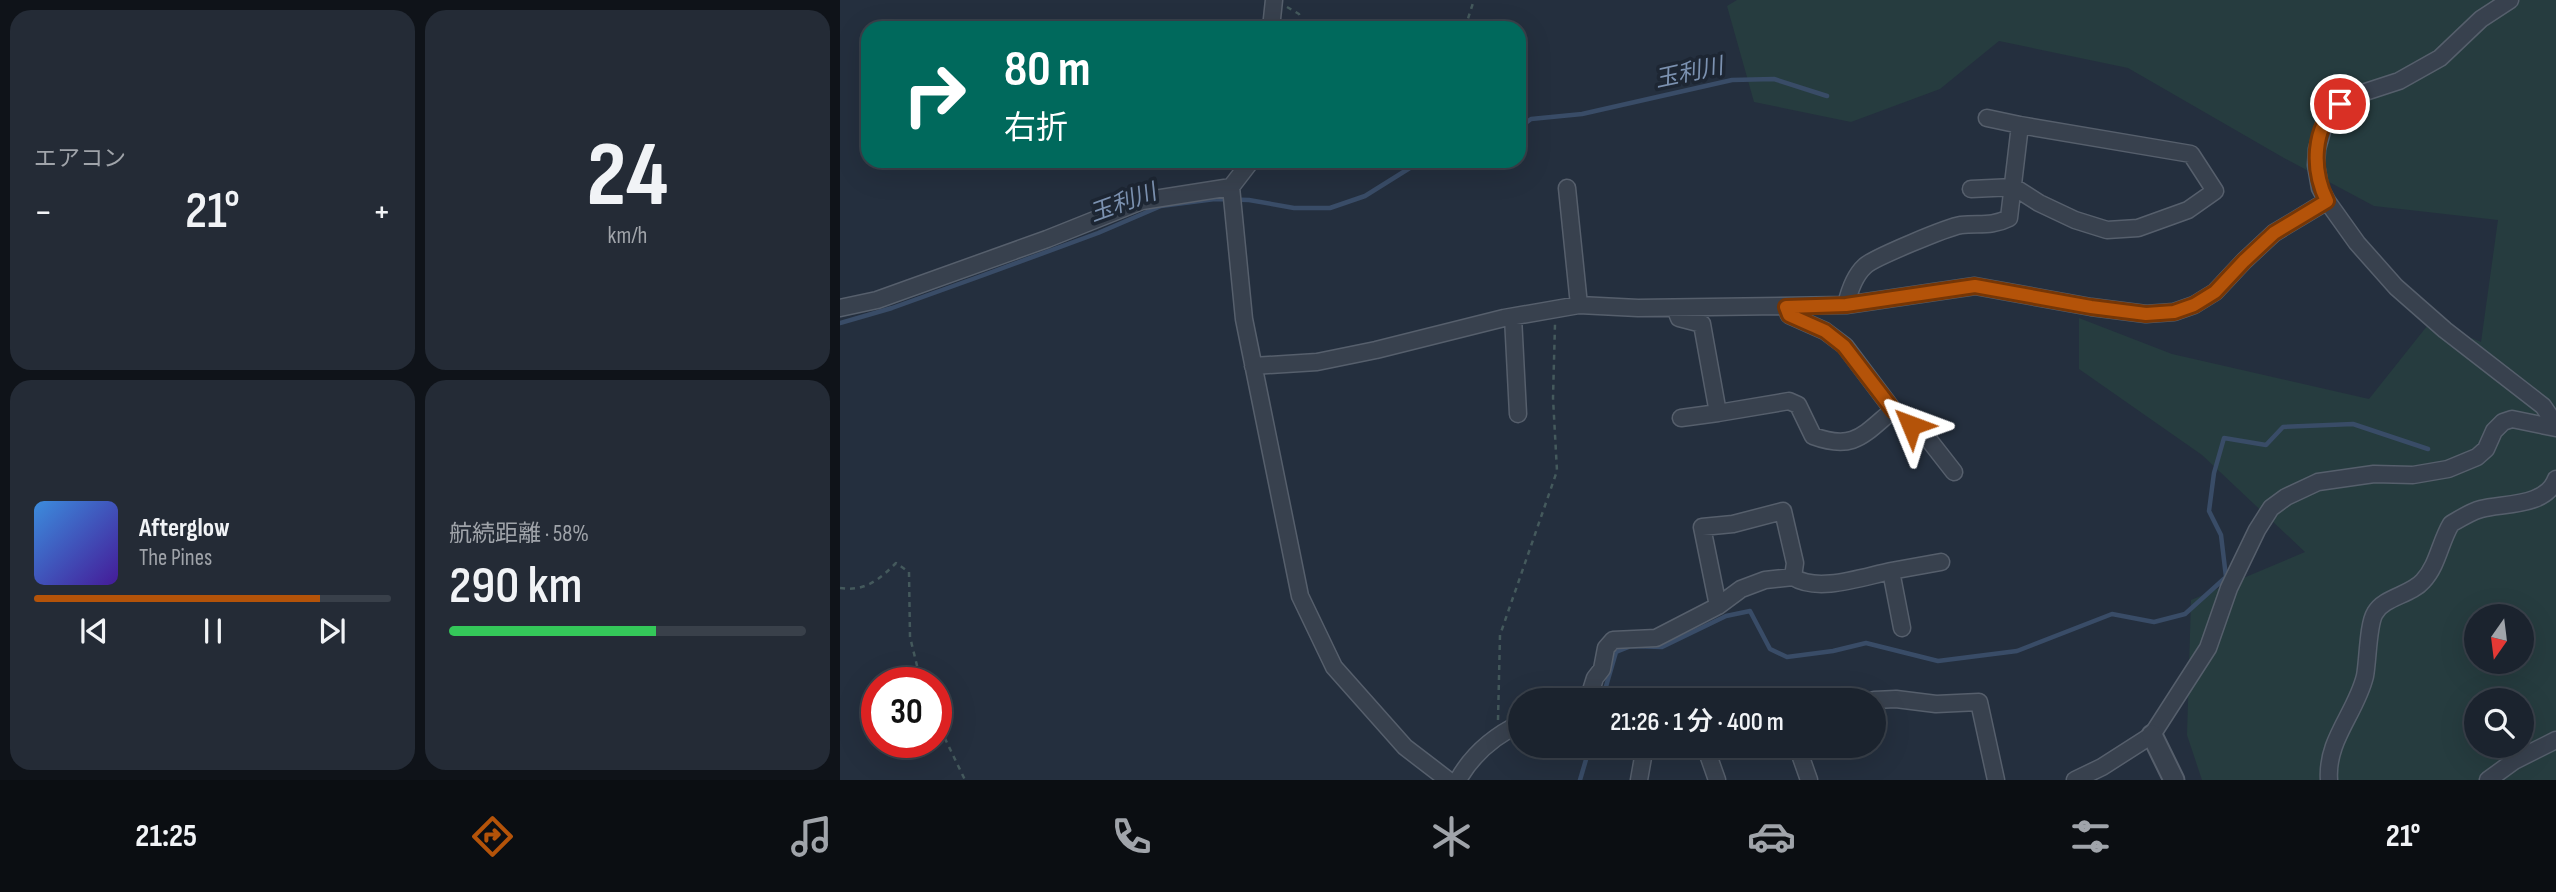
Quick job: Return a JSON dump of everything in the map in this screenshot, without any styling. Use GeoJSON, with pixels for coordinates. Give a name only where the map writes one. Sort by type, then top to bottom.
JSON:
{"type":"FeatureCollection","features":[{"type":"Feature","properties":{"kind":"street"},"geometry":{"type":"LineString","coordinates":[[2510,0],[2481,19],[2440,58],[2399,81],[2353,96],[2331,111],[2325,121],[2316,155],[2320,188],[2357,243],[2396,287],[2445,330],[2543,406],[2556,426]]}},
{"type":"Feature","properties":{"kind":"street"},"geometry":{"type":"LineString","coordinates":[[1273,21],[1278,2]]}},
{"type":"Feature","properties":{"kind":"street"},"geometry":{"type":"LineString","coordinates":[[1971,190],[2014,187],[2039,203],[2076,220],[2108,230],[2137,228],[2188,210],[2215,191],[2191,154],[1987,118]]}},
{"type":"Feature","properties":{"kind":"street"},"geometry":{"type":"LineString","coordinates":[[1846,305],[1851,286],[1865,265],[1958,225],[1996,225],[2009,218],[2020,125]]}},
{"type":"Feature","properties":{"kind":"street"},"geometry":{"type":"LineString","coordinates":[[840,308],[877,300],[1142,201],[1231,187],[1246,168]]}},
{"type":"Feature","properties":{"kind":"street"},"geometry":{"type":"LineString","coordinates":[[1231,187],[1244,319],[1300,596],[1334,667],[1405,747],[1448,780]]}},
{"type":"Feature","properties":{"kind":"street"},"geometry":{"type":"LineString","coordinates":[[1567,188],[1579,305]]}},
{"type":"Feature","properties":{"kind":"street"},"geometry":{"type":"LineString","coordinates":[[1253,366],[1317,362],[1513,317],[1579,305],[1675,308],[1846,305],[1975,286],[2091,307],[2146,314],[2174,312],[2194,305],[2215,292],[2274,233],[2327,201]]}},
{"type":"Feature","properties":{"kind":"street"},"geometry":{"type":"LineString","coordinates":[[1786,307],[1789,315],[1825,331],[1844,346],[1893,410],[1929,440],[1954,472]]}},
{"type":"Feature","properties":{"kind":"street"},"geometry":{"type":"LineString","coordinates":[[1675,308],[1679,318],[1702,324],[1718,413]]}},
{"type":"Feature","properties":{"kind":"street"},"geometry":{"type":"LineString","coordinates":[[1513,317],[1517,414]]}},
{"type":"Feature","properties":{"kind":"street"},"geometry":{"type":"LineString","coordinates":[[1681,418],[1789,401],[1798,405],[1813,436],[1831,443],[1856,440],[1893,410]]}},
{"type":"Feature","properties":{"kind":"street"},"geometry":{"type":"LineString","coordinates":[[2076,780],[2152,736],[2208,648],[2229,588],[2271,508],[2318,482],[2374,474],[2413,475],[2448,469],[2477,457],[2486,449],[2494,431],[2503,422],[2512,419],[2556,426]]}},
{"type":"Feature","properties":{"kind":"street"},"geometry":{"type":"LineString","coordinates":[[2329,780],[2328,770],[2334,742],[2358,698],[2363,682],[2374,613],[2386,603],[2404,596],[2422,583],[2432,569],[2451,524],[2478,510],[2527,502],[2554,485],[2556,479]]}},
{"type":"Feature","properties":{"kind":"street"},"geometry":{"type":"LineString","coordinates":[[1718,606],[1702,527],[1733,524],[1783,511],[1795,563],[1793,576]]}},
{"type":"Feature","properties":{"kind":"street"},"geometry":{"type":"LineString","coordinates":[[1592,688],[1602,669],[1606,648],[1614,640],[1656,638],[1718,606],[1741,589],[1765,580],[1793,576],[1802,583],[1826,583],[1941,562]]}},
{"type":"Feature","properties":{"kind":"street"},"geometry":{"type":"LineString","coordinates":[[1891,572],[1902,628]]}},
{"type":"Feature","properties":{"kind":"street"},"geometry":{"type":"LineString","coordinates":[[1886,699],[1937,704],[1979,702],[1996,780]]}},
{"type":"Feature","properties":{"kind":"street"},"geometry":{"type":"LineString","coordinates":[[1458,780],[1468,762],[1497,734],[1508,729]]}},
{"type":"Feature","properties":{"kind":"street"},"geometry":{"type":"LineString","coordinates":[[2152,736],[2174,780]]}},
{"type":"Feature","properties":{"kind":"street"},"geometry":{"type":"LineString","coordinates":[[2488,780],[2514,761],[2556,740]]}},
{"type":"Feature","properties":{"kind":"street"},"geometry":{"type":"LineString","coordinates":[[1639,780],[1643,758]]}},
{"type":"Feature","properties":{"kind":"street"},"geometry":{"type":"LineString","coordinates":[[1709,758],[1717,780]]}},
{"type":"Feature","properties":{"kind":"street"},"geometry":{"type":"LineString","coordinates":[[1801,758],[1809,780]]}},
{"type":"Feature","properties":{"kind":"path"},"geometry":{"type":"LineString","coordinates":[[1467,21],[1474,0]]}},
{"type":"Feature","properties":{"kind":"path"},"geometry":{"type":"LineString","coordinates":[[1278,2],[1299,14],[1301,21]]}},
{"type":"Feature","properties":{"kind":"path"},"geometry":{"type":"LineString","coordinates":[[1497,734],[1500,635],[1517,579],[1557,471],[1553,398],[1554,311]]}},
{"type":"Feature","properties":{"kind":"path"},"geometry":{"type":"LineString","coordinates":[[840,588],[848,590],[868,586],[896,563],[909,572],[910,637],[917,667]]}},
{"type":"Feature","properties":{"kind":"path"},"geometry":{"type":"LineString","coordinates":[[952,753],[965,780]]}},
{"type":"Feature","properties":{"kind":"green space"},"geometry":{"type":"Polygon","coordinates":[[[1737,0],[2556,0],[2556,780],[2202,780],[2187,735],[2191,600],[2305,552],[2202,455],[2079,369],[2079,318],[2172,354],[2369,399],[2431,321],[2481,342],[2498,220],[2374,206],[2284,158],[2128,68],[1999,41],[1940,89],[1851,122],[1754,102],[1727,6],[1737,0]]]}},
{"type":"Feature","properties":{"kind":"waterway","name":"玉利川"},"geometry":{"type":"LineString","coordinates":[[1526,123],[1531,119],[1582,114],[1732,80],[1774,79],[1827,96]]}},
{"type":"Feature","properties":{"kind":"waterway","name":"玉利川"},"geometry":{"type":"LineString","coordinates":[[840,323],[892,308],[981,276],[1098,233],[1161,206],[1215,199],[1249,200],[1294,208],[1330,208],[1365,196],[1410,168]]}},
{"type":"Feature","properties":{"kind":"waterway"},"geometry":{"type":"LineString","coordinates":[[1606,688],[1616,652],[1631,646],[1662,647],[1726,616],[1750,611],[1770,649],[1787,657],[1833,651],[1866,643],[1938,661],[2017,651],[2112,614],[2154,622],[2185,614],[2226,577],[2221,535],[2209,511],[2214,473],[2224,438],[2266,445],[2283,427],[2353,424],[2428,449]]}},
{"type":"Feature","properties":{"kind":"waterway"},"geometry":{"type":"LineString","coordinates":[[1580,780],[1586,758]]}},
{"type":"Feature","properties":{"kind":"route"},"geometry":{"type":"LineString","coordinates":[[1911,425],[1893,410],[1844,346],[1825,331],[1789,315],[1786,307],[1846,305],[1975,286],[2146,314],[2174,312],[2194,305],[2215,292],[2274,233],[2327,201],[2320,188],[2316,155],[2325,121],[2331,111],[2340,104]]}}]}
